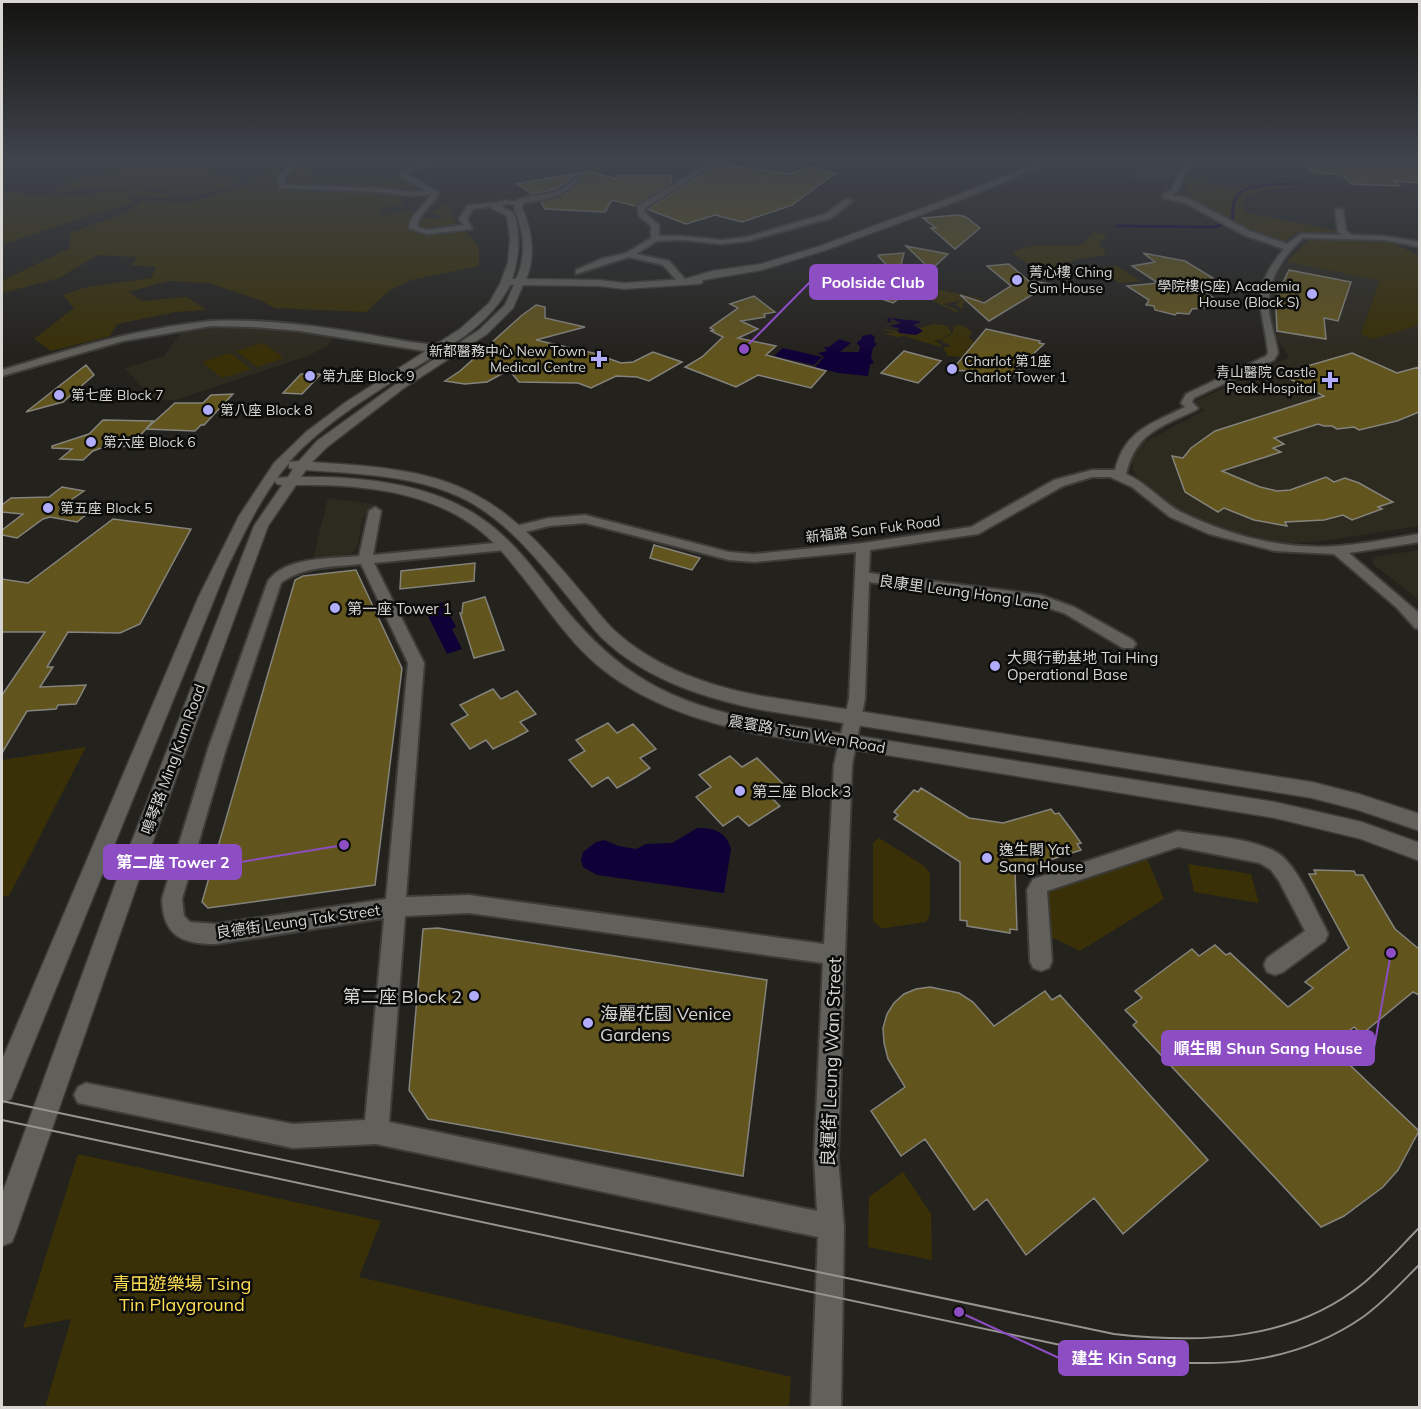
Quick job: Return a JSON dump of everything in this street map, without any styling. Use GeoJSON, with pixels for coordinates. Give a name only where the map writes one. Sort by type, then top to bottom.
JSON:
{"type":"FeatureCollection","features":[{"type":"Feature","properties":{"kind":"main road"},"geometry":{"type":"LineString","coordinates":[[285,473],[481,318],[504,286],[513,261],[515,239],[512,224]]}},
{"type":"Feature","properties":{"kind":"main road"},"geometry":{"type":"LineString","coordinates":[[285,473],[298,444],[378,386],[423,357],[450,352],[483,332],[502,314],[519,286],[526,261],[528,242],[525,224]]}},
{"type":"Feature","properties":{"kind":"main road"},"geometry":{"type":"LineString","coordinates":[[504,286],[600,289],[685,281],[701,282],[735,277],[826,248],[859,234],[871,234],[876,229],[889,224]]}},
{"type":"Feature","properties":{"kind":"main road","name":"震寰路 Tsun Wen Road"},"geometry":{"type":"LineString","coordinates":[[285,473],[387,473],[438,484],[480,502],[516,530],[621,646],[657,670],[718,694],[1302,788],[1359,802],[1419,823]]}},
{"type":"Feature","properties":{"kind":"main road","name":"震寰路 Tsun Wen Road"},"geometry":{"type":"LineString","coordinates":[[285,473],[416,494],[448,505],[474,519],[505,546],[599,657],[635,683],[679,705],[729,721],[1275,810],[1362,831],[1419,852]]}},
{"type":"Feature","properties":{"kind":"main road","name":"鳴琴路 Ming Kum Road"},"geometry":{"type":"LineString","coordinates":[[2,1090],[233,538],[285,473]]}},
{"type":"Feature","properties":{"kind":"main road","name":"鳴琴路 Ming Kum Road"},"geometry":{"type":"LineString","coordinates":[[2,1232],[7,1204],[255,537],[273,506],[285,473]]}},
{"type":"Feature","properties":{"kind":"street"},"geometry":{"type":"LineString","coordinates":[[413,224],[413,228],[417,230],[441,231],[469,227],[467,224]]}},
{"type":"Feature","properties":{"kind":"street"},"geometry":{"type":"LineString","coordinates":[[654,224],[656,239]]}},
{"type":"Feature","properties":{"kind":"street"},"geometry":{"type":"LineString","coordinates":[[579,272],[604,261],[629,255],[656,239],[682,238],[722,242],[748,239],[801,224]]}},
{"type":"Feature","properties":{"kind":"street"},"geometry":{"type":"LineString","coordinates":[[1227,224],[1287,247]]}},
{"type":"Feature","properties":{"kind":"street"},"geometry":{"type":"LineString","coordinates":[[1341,224],[1342,232],[1350,237]]}},
{"type":"Feature","properties":{"kind":"street"},"geometry":{"type":"LineString","coordinates":[[1419,245],[1384,238],[1301,236],[1287,247],[1268,281],[1264,296],[1264,314],[1273,353],[1264,362],[1190,396],[1186,403],[1192,408],[1137,436],[1127,448],[1120,475],[1132,481],[1172,513],[1234,538],[1287,549],[1336,550],[1419,538]]}},
{"type":"Feature","properties":{"kind":"street"},"geometry":{"type":"LineString","coordinates":[[629,255],[666,263],[685,281]]}},
{"type":"Feature","properties":{"kind":"street"},"geometry":{"type":"LineString","coordinates":[[2,373],[93,346],[163,330],[228,323],[270,325],[379,339],[437,355]]}},
{"type":"Feature","properties":{"kind":"street"},"geometry":{"type":"LineString","coordinates":[[379,339],[423,357]]}},
{"type":"Feature","properties":{"kind":"street","name":"新福路 San Fuk Road"},"geometry":{"type":"LineString","coordinates":[[516,530],[549,522],[585,519],[729,556],[746,558],[862,547],[973,531],[982,528],[1055,484],[1105,473],[1120,475]]}},
{"type":"Feature","properties":{"kind":"street"},"geometry":{"type":"LineString","coordinates":[[375,511],[365,559],[416,663],[376,1132]]}},
{"type":"Feature","properties":{"kind":"street","name":"良德街 Leung Tak Street"},"geometry":{"type":"LineString","coordinates":[[505,546],[299,567],[285,573],[275,581],[270,589],[214,760],[172,899],[171,915],[179,928],[195,935],[216,934],[395,906],[469,904],[834,955]]}},
{"type":"Feature","properties":{"kind":"street","name":"良運街 Leung Wan Street"},"geometry":{"type":"LineString","coordinates":[[826,1407],[831,1227],[826,1158],[834,955],[843,765],[857,699],[862,547]]}},
{"type":"Feature","properties":{"kind":"street"},"geometry":{"type":"LineString","coordinates":[[1336,550],[1386,591],[1419,624]]}},
{"type":"Feature","properties":{"kind":"street","name":"良康里 Leung Hong Lane"},"geometry":{"type":"LineString","coordinates":[[862,577],[1041,600],[1069,610],[1128,644]]}},
{"type":"Feature","properties":{"kind":"street"},"geometry":{"type":"LineString","coordinates":[[1041,961],[1037,890],[1040,885],[1178,839],[1253,852],[1272,860],[1286,874],[1318,934],[1275,965]]}},
{"type":"Feature","properties":{"kind":"street"},"geometry":{"type":"LineString","coordinates":[[86,1095],[293,1136],[376,1132],[831,1227]]}},
{"type":"Feature","properties":{"kind":"shaded area","name":"青山醫院 Castle Peak Hospital"},"geometry":{"type":"Polygon","coordinates":[[[1309,240],[1419,256],[1419,526],[1316,542],[1286,543],[1253,539],[1237,536],[1178,513],[1140,482],[1135,475],[1131,460],[1135,447],[1205,410],[1192,403],[1289,357],[1273,333],[1269,297],[1273,282],[1281,268],[1309,240]]]}},
{"type":"Feature","properties":{"kind":"shaded area"},"geometry":{"type":"Polygon","coordinates":[[[888,318],[919,321],[921,322],[913,325],[923,331],[916,335],[899,333],[897,330],[901,329],[890,326],[901,323],[889,320],[892,323],[887,321],[888,318]]]}},
{"type":"Feature","properties":{"kind":"shaded area"},"geometry":{"type":"Polygon","coordinates":[[[240,325],[335,337],[327,346],[308,356],[175,400],[153,399],[125,368],[164,356],[183,330],[240,325]]]}},
{"type":"Feature","properties":{"kind":"shaded area"},"geometry":{"type":"Polygon","coordinates":[[[871,334],[875,337],[874,342],[877,344],[873,348],[871,358],[874,363],[870,364],[868,376],[838,373],[815,367],[824,357],[818,353],[827,351],[824,347],[829,347],[839,339],[851,343],[840,352],[859,352],[858,341],[862,336],[871,334]]]}},
{"type":"Feature","properties":{"kind":"shaded area"},"geometry":{"type":"Polygon","coordinates":[[[783,348],[822,357],[814,365],[774,356],[783,348]]]}},
{"type":"Feature","properties":{"kind":"shaded area"},"geometry":{"type":"Polygon","coordinates":[[[328,498],[374,504],[363,518],[357,548],[348,556],[313,559],[328,498]]]}},
{"type":"Feature","properties":{"kind":"shaded area"},"geometry":{"type":"Polygon","coordinates":[[[1420,550],[1419,600],[1374,565],[1372,557],[1420,550]]]}},
{"type":"Feature","properties":{"kind":"shaded area"},"geometry":{"type":"Polygon","coordinates":[[[443,602],[456,627],[452,629],[462,649],[447,654],[424,608],[443,602]]]}},
{"type":"Feature","properties":{"kind":"shaded area"},"geometry":{"type":"Polygon","coordinates":[[[697,828],[708,828],[719,832],[729,843],[731,849],[724,893],[597,875],[583,867],[581,860],[583,852],[596,842],[604,840],[636,849],[646,844],[672,843],[697,828]]]}},
{"type":"Feature","properties":{"kind":"green space"},"geometry":{"type":"Polygon","coordinates":[[[2,224],[65,224],[2,245],[2,224]]]}},
{"type":"Feature","properties":{"kind":"green space"},"geometry":{"type":"Polygon","coordinates":[[[96,224],[458,224],[479,246],[479,266],[411,280],[389,291],[366,312],[275,308],[260,300],[209,283],[169,281],[128,292],[142,301],[187,297],[206,310],[175,312],[117,324],[110,336],[51,351],[34,339],[74,308],[63,295],[87,287],[151,278],[156,267],[131,265],[137,257],[98,255],[57,279],[2,293],[2,281],[70,248],[70,233],[96,224]]]}},
{"type":"Feature","properties":{"kind":"green space"},"geometry":{"type":"Polygon","coordinates":[[[1237,224],[1302,224],[1337,231],[1337,234],[1295,234],[1283,242],[1237,224]]]}},
{"type":"Feature","properties":{"kind":"green space"},"geometry":{"type":"Polygon","coordinates":[[[1094,232],[1107,235],[1099,244],[1105,251],[1105,255],[1078,259],[1048,269],[1028,264],[1012,253],[1027,247],[1082,245],[1094,232]]]}},
{"type":"Feature","properties":{"kind":"green space"},"geometry":{"type":"Polygon","coordinates":[[[1309,240],[1389,241],[1419,256],[1419,325],[1372,339],[1361,334],[1380,280],[1287,262],[1309,240]]]}},
{"type":"Feature","properties":{"kind":"green space"},"geometry":{"type":"Polygon","coordinates":[[[1117,266],[1140,281],[1119,283],[1096,268],[1117,266]]]}},
{"type":"Feature","properties":{"kind":"green space"},"geometry":{"type":"Polygon","coordinates":[[[914,288],[983,299],[976,303],[976,299],[962,296],[961,299],[967,301],[962,304],[964,307],[961,309],[956,304],[960,302],[958,301],[943,304],[959,311],[956,312],[915,292],[914,288]]]}},
{"type":"Feature","properties":{"kind":"green space"},"geometry":{"type":"Polygon","coordinates":[[[934,324],[949,326],[947,328],[951,330],[951,333],[943,339],[934,341],[941,344],[941,347],[907,337],[909,335],[897,337],[883,333],[897,333],[882,330],[917,334],[922,332],[920,328],[934,324]]]}},
{"type":"Feature","properties":{"kind":"green space"},"geometry":{"type":"Polygon","coordinates":[[[962,325],[972,332],[969,338],[982,348],[969,346],[969,357],[948,356],[943,348],[951,346],[941,341],[953,333],[953,326],[962,325]]]}},
{"type":"Feature","properties":{"kind":"green space"},"geometry":{"type":"Polygon","coordinates":[[[263,343],[284,358],[257,367],[236,351],[263,343]]]}},
{"type":"Feature","properties":{"kind":"green space"},"geometry":{"type":"Polygon","coordinates":[[[230,353],[251,369],[222,378],[202,362],[230,353]]]}},
{"type":"Feature","properties":{"kind":"green space"},"geometry":{"type":"Polygon","coordinates":[[[86,747],[9,896],[2,896],[2,760],[86,747]]]}},
{"type":"Feature","properties":{"kind":"green space"},"geometry":{"type":"Polygon","coordinates":[[[879,838],[923,865],[930,873],[930,914],[926,922],[881,928],[873,921],[873,843],[879,838]]]}},
{"type":"Feature","properties":{"kind":"green space"},"geometry":{"type":"Polygon","coordinates":[[[1147,859],[1164,899],[1080,951],[1051,937],[1047,892],[1147,859]]]}},
{"type":"Feature","properties":{"kind":"green space"},"geometry":{"type":"Polygon","coordinates":[[[1188,864],[1251,874],[1259,903],[1194,892],[1188,864]]]}},
{"type":"Feature","properties":{"kind":"green space","name":"青田遊樂場 Tsing Tin Playground"},"geometry":{"type":"Polygon","coordinates":[[[78,1154],[381,1221],[359,1277],[791,1377],[789,1407],[45,1407],[71,1319],[23,1328],[78,1154]]]}},
{"type":"Feature","properties":{"kind":"green space"},"geometry":{"type":"Polygon","coordinates":[[[903,1172],[931,1214],[932,1260],[868,1247],[869,1197],[903,1172]]]}},
{"type":"Feature","properties":{"kind":"building"},"geometry":{"type":"Polygon","coordinates":[[[930,224],[975,224],[980,228],[955,249],[931,228],[936,228],[930,224]]]}},
{"type":"Feature","properties":{"kind":"building"},"geometry":{"type":"Polygon","coordinates":[[[906,246],[948,254],[934,267],[928,267],[906,246]]]}},
{"type":"Feature","properties":{"kind":"building"},"geometry":{"type":"Polygon","coordinates":[[[904,253],[898,277],[878,256],[879,255],[904,253]]]}},
{"type":"Feature","properties":{"kind":"building"},"geometry":{"type":"Polygon","coordinates":[[[1143,253],[1185,261],[1226,286],[1199,288],[1226,306],[1192,309],[1189,314],[1177,313],[1175,315],[1146,305],[1149,300],[1127,286],[1158,283],[1132,266],[1155,262],[1143,253]]]}},
{"type":"Feature","properties":{"kind":"building"},"geometry":{"type":"Polygon","coordinates":[[[1009,264],[1028,280],[1050,284],[989,321],[960,295],[984,303],[1011,286],[987,266],[1009,264]]]}},
{"type":"Feature","properties":{"kind":"building","name":"學院樓(S座) Academia House (Block S)"},"geometry":{"type":"Polygon","coordinates":[[[1289,270],[1351,282],[1338,321],[1324,318],[1326,339],[1277,331],[1276,308],[1271,307],[1289,270]]]}},
{"type":"Feature","properties":{"kind":"building"},"geometry":{"type":"Polygon","coordinates":[[[881,286],[911,289],[893,303],[879,298],[881,286]]]}},
{"type":"Feature","properties":{"kind":"building"},"geometry":{"type":"Polygon","coordinates":[[[754,296],[775,312],[764,314],[765,317],[741,321],[758,329],[738,338],[776,346],[766,355],[826,371],[811,388],[758,375],[736,387],[685,367],[702,357],[723,337],[711,331],[714,330],[710,328],[738,308],[730,304],[754,296]]]}},
{"type":"Feature","properties":{"kind":"building"},"geometry":{"type":"Polygon","coordinates":[[[536,305],[545,307],[545,318],[585,327],[536,340],[593,353],[621,363],[633,362],[653,352],[682,362],[649,381],[637,377],[616,376],[591,388],[578,383],[519,382],[509,370],[487,382],[465,384],[445,381],[460,371],[536,305]]]}},
{"type":"Feature","properties":{"kind":"building"},"geometry":{"type":"Polygon","coordinates":[[[986,329],[1040,341],[1039,343],[1044,344],[1020,366],[1022,367],[1010,380],[1004,382],[967,371],[952,370],[986,329]]]}},
{"type":"Feature","properties":{"kind":"building","name":"Charlot 第1座 Charlot Tower 1"},"geometry":{"type":"Polygon","coordinates":[[[904,351],[941,361],[918,383],[881,373],[904,351]]]}},
{"type":"Feature","properties":{"kind":"building"},"geometry":{"type":"Polygon","coordinates":[[[1352,353],[1397,373],[1419,367],[1419,412],[1397,421],[1359,430],[1354,427],[1337,429],[1318,424],[1274,438],[1284,444],[1273,448],[1281,452],[1222,471],[1260,487],[1277,491],[1290,490],[1326,477],[1334,482],[1345,478],[1393,502],[1378,507],[1382,509],[1352,520],[1343,515],[1324,520],[1285,522],[1287,526],[1254,520],[1224,508],[1218,512],[1185,492],[1172,456],[1183,458],[1191,448],[1215,431],[1324,396],[1280,374],[1352,353]]]}},
{"type":"Feature","properties":{"kind":"building"},"geometry":{"type":"Polygon","coordinates":[[[86,365],[94,375],[63,402],[26,412],[86,365]]]}},
{"type":"Feature","properties":{"kind":"building"},"geometry":{"type":"Polygon","coordinates":[[[301,374],[321,374],[302,394],[283,393],[301,374]]]}},
{"type":"Feature","properties":{"kind":"building","name":"第八座 Block 8"},"geometry":{"type":"Polygon","coordinates":[[[233,394],[204,425],[195,431],[146,429],[175,403],[203,403],[211,395],[233,394]]]}},
{"type":"Feature","properties":{"kind":"building","name":"第六座 Block 6"},"geometry":{"type":"Polygon","coordinates":[[[103,420],[153,421],[131,446],[101,448],[93,451],[83,460],[60,459],[72,449],[52,448],[52,446],[89,434],[103,420]]]}},
{"type":"Feature","properties":{"kind":"building","name":"第五座 Block 5"},"geometry":{"type":"Polygon","coordinates":[[[62,487],[84,491],[68,502],[96,507],[77,522],[50,517],[43,519],[17,538],[2,535],[2,530],[23,514],[2,512],[2,505],[11,498],[49,497],[62,487]]]}},
{"type":"Feature","properties":{"kind":"building"},"geometry":{"type":"Polygon","coordinates":[[[113,519],[191,529],[140,624],[120,633],[68,632],[47,667],[53,667],[40,687],[86,685],[76,704],[58,705],[56,709],[27,711],[2,753],[2,695],[45,632],[2,632],[2,579],[28,583],[113,519]]]}},
{"type":"Feature","properties":{"kind":"building"},"geometry":{"type":"Polygon","coordinates":[[[654,545],[700,558],[692,570],[650,558],[654,545]]]}},
{"type":"Feature","properties":{"kind":"building","name":"第一座 Tower 1"},"geometry":{"type":"Polygon","coordinates":[[[475,563],[474,581],[400,589],[401,571],[475,563]]]}},
{"type":"Feature","properties":{"kind":"building"},"geometry":{"type":"Polygon","coordinates":[[[356,570],[402,668],[375,885],[208,908],[202,902],[295,580],[303,576],[356,570]]]}},
{"type":"Feature","properties":{"kind":"building"},"geometry":{"type":"Polygon","coordinates":[[[485,597],[504,650],[474,658],[460,613],[462,613],[463,603],[485,597]]]}},
{"type":"Feature","properties":{"kind":"building"},"geometry":{"type":"Polygon","coordinates":[[[493,689],[501,699],[517,691],[536,714],[520,722],[528,731],[513,739],[493,749],[486,740],[470,749],[451,724],[468,715],[460,705],[493,689]]]}},
{"type":"Feature","properties":{"kind":"building"},"geometry":{"type":"Polygon","coordinates":[[[608,723],[617,733],[633,724],[656,749],[640,758],[650,768],[636,777],[617,788],[608,777],[592,787],[569,760],[585,751],[576,740],[608,723]]]}},
{"type":"Feature","properties":{"kind":"building","name":"第三座 Block 3"},"geometry":{"type":"Polygon","coordinates":[[[730,756],[742,767],[757,758],[784,785],[769,795],[780,806],[749,826],[738,816],[723,826],[696,797],[711,787],[699,775],[730,756]]]}},
{"type":"Feature","properties":{"kind":"building","name":"逸生閣 Yat Sang House"},"geometry":{"type":"Polygon","coordinates":[[[921,788],[969,818],[1003,823],[1051,809],[1055,814],[1059,813],[1074,833],[1081,843],[1077,844],[1081,850],[1015,871],[1017,930],[1010,929],[1010,933],[967,926],[967,921],[960,920],[960,862],[894,819],[898,815],[894,812],[914,790],[918,792],[921,788]]]}},
{"type":"Feature","properties":{"kind":"building"},"geometry":{"type":"Polygon","coordinates":[[[1314,870],[1354,871],[1356,875],[1363,875],[1395,929],[1419,949],[1419,995],[1413,992],[1362,1034],[1354,1027],[1330,1046],[1419,1131],[1398,1170],[1383,1187],[1344,1216],[1321,1227],[1133,1025],[1137,1022],[1125,1010],[1142,998],[1135,991],[1192,949],[1199,956],[1215,945],[1226,955],[1230,953],[1288,1007],[1313,988],[1305,982],[1349,948],[1309,874],[1316,874],[1314,870]]]}},
{"type":"Feature","properties":{"kind":"building","name":"海麗花園 Venice Gardens"},"geometry":{"type":"Polygon","coordinates":[[[438,928],[767,980],[743,1176],[428,1119],[409,1090],[423,929],[438,928]]]}},
{"type":"Feature","properties":{"kind":"building"},"geometry":{"type":"Polygon","coordinates":[[[930,987],[959,993],[973,1002],[994,1026],[1045,991],[1052,1000],[1060,995],[1208,1160],[1123,1234],[1094,1198],[1026,1255],[987,1199],[974,1210],[925,1139],[901,1156],[871,1111],[905,1087],[888,1059],[884,1043],[883,1028],[887,1014],[904,994],[930,987]]]}},
{"type":"Feature","properties":{"kind":"waterway"},"geometry":{"type":"LineString","coordinates":[[1117,226],[1215,227],[1224,224]]}},
{"type":"Feature","properties":{"kind":"tram line"},"geometry":{"type":"LineString","coordinates":[[2,1101],[1114,1334],[1147,1337],[1180,1338],[1246,1334],[1278,1327],[1308,1316],[1337,1302],[1365,1282],[1420,1227]]}},
{"type":"Feature","properties":{"kind":"tram line"},"geometry":{"type":"LineString","coordinates":[[2,1120],[1084,1350],[1156,1361],[1228,1362],[1263,1358],[1297,1350],[1331,1336],[1363,1317],[1420,1264]]}},
{"type":"Feature","properties":{"kind":"place","name":"菁心樓 Ching Sum House"},"geometry":{"type":"Point","coordinates":[1017,280]}},
{"type":"Feature","properties":{"kind":"place","name":"學院樓(S座) Academia House (Block S)"},"geometry":{"type":"Point","coordinates":[1312,294]}},
{"type":"Feature","properties":{"kind":"place","name":"Poolside Club"},"geometry":{"type":"Point","coordinates":[744,349]}},
{"type":"Feature","properties":{"kind":"place","name":"新都醫務中心 New Town Medical Centre"},"geometry":{"type":"Point","coordinates":[599,359]}},
{"type":"Feature","properties":{"kind":"place","name":"Charlot 第1座 Charlot Tower 1"},"geometry":{"type":"Point","coordinates":[952,369]}},
{"type":"Feature","properties":{"kind":"place","name":"第九座 Block 9"},"geometry":{"type":"Point","coordinates":[310,376]}},
{"type":"Feature","properties":{"kind":"place","name":"青山醫院 Castle Peak Hospital"},"geometry":{"type":"Point","coordinates":[1330,380]}},
{"type":"Feature","properties":{"kind":"place","name":"第七座 Block 7"},"geometry":{"type":"Point","coordinates":[59,395]}},
{"type":"Feature","properties":{"kind":"place","name":"第八座 Block 8"},"geometry":{"type":"Point","coordinates":[208,410]}},
{"type":"Feature","properties":{"kind":"place","name":"第六座 Block 6"},"geometry":{"type":"Point","coordinates":[91,442]}},
{"type":"Feature","properties":{"kind":"place","name":"第五座 Block 5"},"geometry":{"type":"Point","coordinates":[48,508]}},
{"type":"Feature","properties":{"kind":"place","name":"第一座 Tower 1"},"geometry":{"type":"Point","coordinates":[335,608]}},
{"type":"Feature","properties":{"kind":"place","name":"大興行動基地 Tai Hing Operational Base"},"geometry":{"type":"Point","coordinates":[995,666]}},
{"type":"Feature","properties":{"kind":"place","name":"第三座 Block 3"},"geometry":{"type":"Point","coordinates":[740,791]}},
{"type":"Feature","properties":{"kind":"place","name":"第二座 Tower 2"},"geometry":{"type":"Point","coordinates":[344,845]}},
{"type":"Feature","properties":{"kind":"place","name":"逸生閣 Yat Sang House"},"geometry":{"type":"Point","coordinates":[987,858]}},
{"type":"Feature","properties":{"kind":"place","name":"順生閣 Shun Sang House"},"geometry":{"type":"Point","coordinates":[1391,953]}},
{"type":"Feature","properties":{"kind":"place","name":"第二座 Block 2"},"geometry":{"type":"Point","coordinates":[474,996]}},
{"type":"Feature","properties":{"kind":"place","name":"海麗花園 Venice Gardens"},"geometry":{"type":"Point","coordinates":[588,1023]}},
{"type":"Feature","properties":{"kind":"place","name":"建生 Kin Sang"},"geometry":{"type":"Point","coordinates":[959,1312]}}]}
